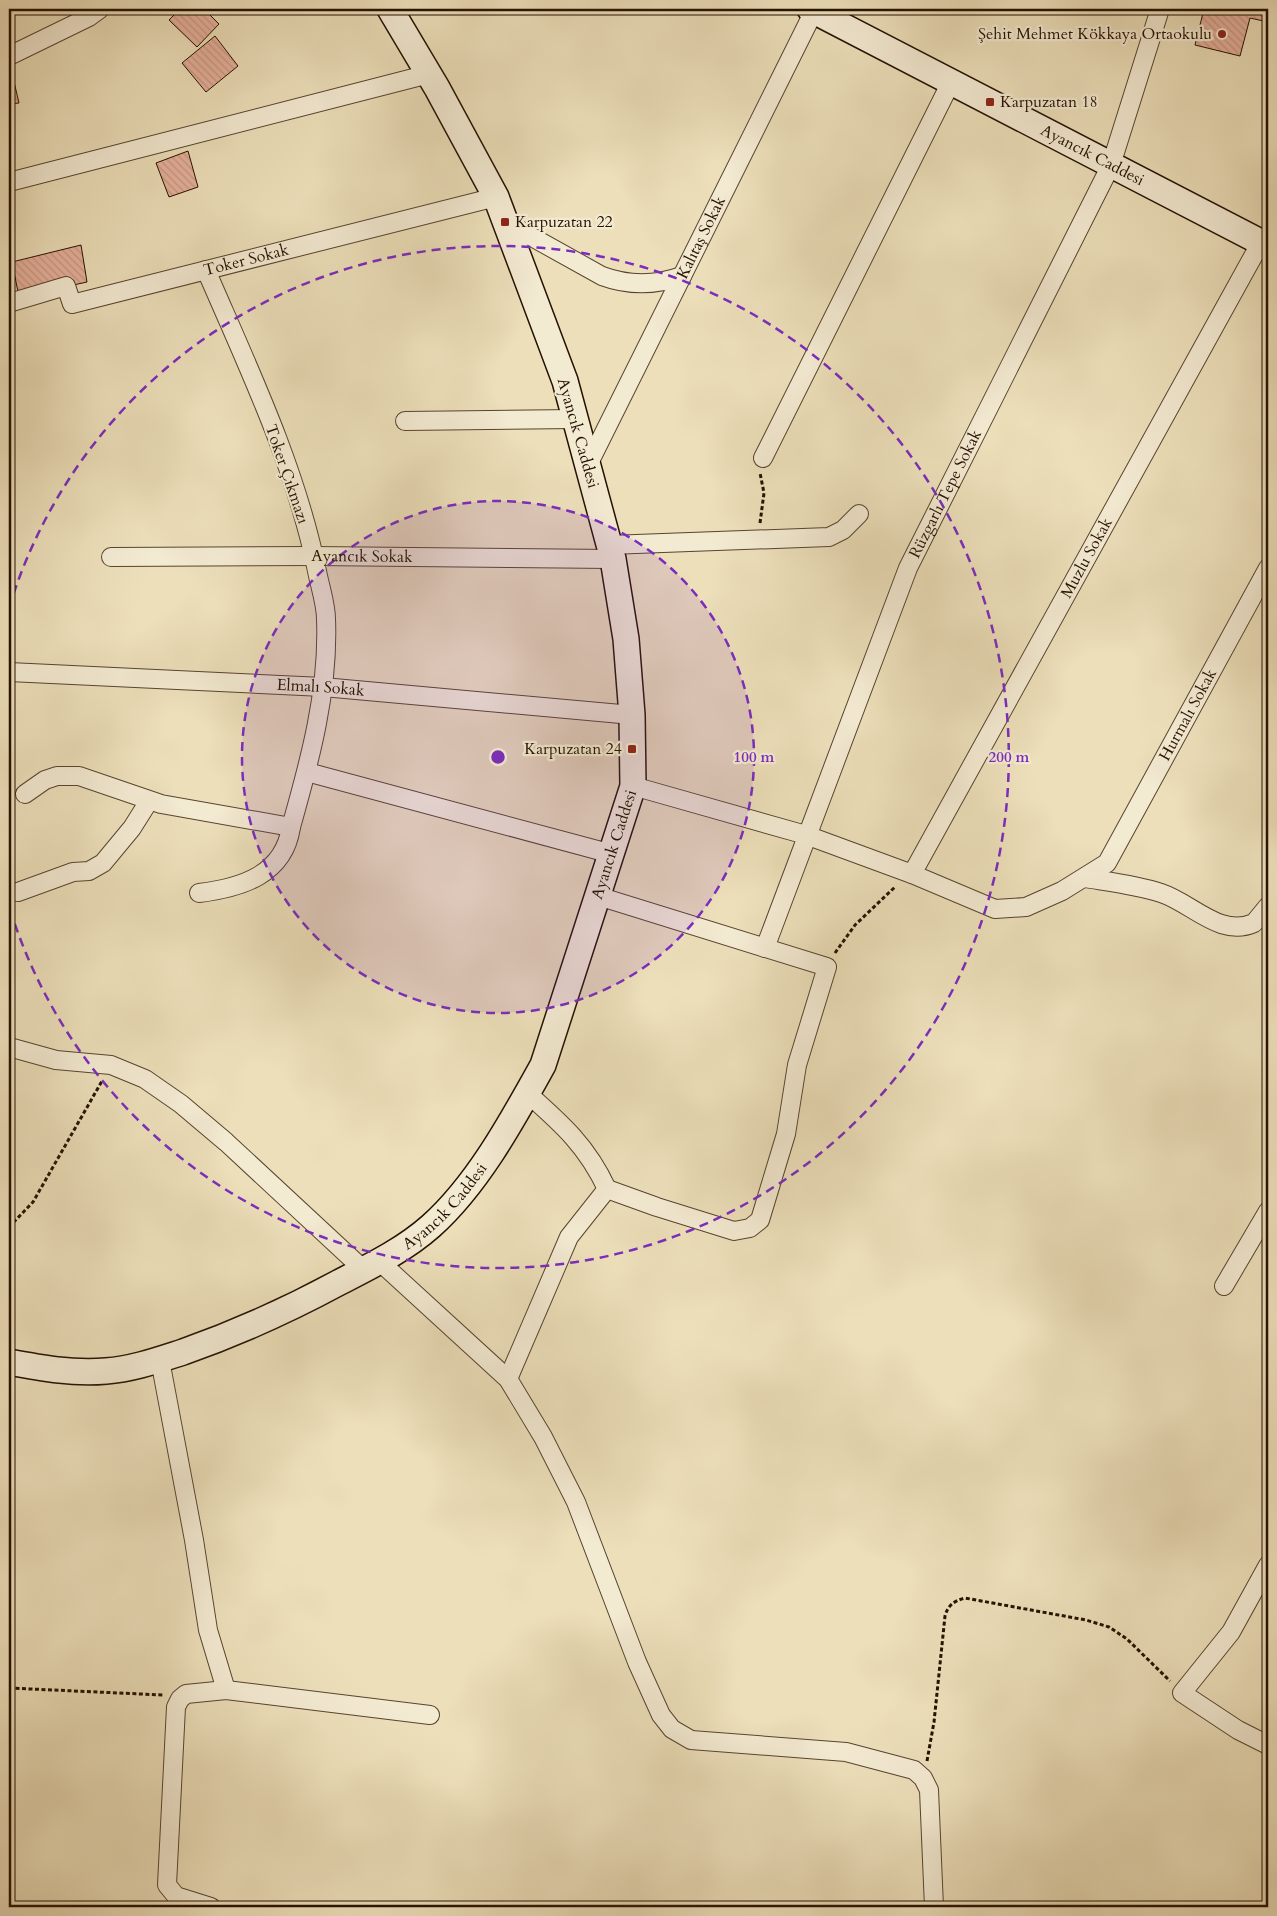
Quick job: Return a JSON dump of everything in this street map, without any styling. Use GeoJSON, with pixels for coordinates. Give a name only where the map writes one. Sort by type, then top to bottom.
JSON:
{"type":"FeatureCollection","features":[{"type":"Feature","properties":{"kind":"street"},"geometry":{"type":"LineString","coordinates":[[9,56],[89,17],[100,9]]}},
{"type":"Feature","properties":{"kind":"street","name":"Ayancık Caddesi"},"geometry":{"type":"LineString","coordinates":[[9,1362],[55,1370],[85,1372],[130,1368],[160,1360],[254,1325],[372,1266],[414,1240],[448,1209],[487,1158],[543,1065],[612,854],[632,786],[632,715],[626,639],[611,552],[565,381],[496,197],[429,74],[390,9]]}},
{"type":"Feature","properties":{"kind":"street","name":"Rüzgarlı Tepe Sokak"},"geometry":{"type":"LineString","coordinates":[[765,948],[908,568],[1111,165],[1160,9]]}},
{"type":"Feature","properties":{"kind":"street","name":"Ayancık Caddesi"},"geometry":{"type":"LineString","coordinates":[[812,10],[1265,244]]}},
{"type":"Feature","properties":{"kind":"street","name":"Kalıtaş Sokak"},"geometry":{"type":"LineString","coordinates":[[588,465],[812,10]]}},
{"type":"Feature","properties":{"kind":"street"},"geometry":{"type":"LineString","coordinates":[[9,182],[429,74]]}},
{"type":"Feature","properties":{"kind":"street"},"geometry":{"type":"LineString","coordinates":[[762,458],[951,82]]}},
{"type":"Feature","properties":{"kind":"street","name":"Toker Sokak"},"geometry":{"type":"LineString","coordinates":[[9,303],[66,286],[72,304],[496,197]]}},
{"type":"Feature","properties":{"kind":"street"},"geometry":{"type":"LineString","coordinates":[[505,222],[602,276],[614,280],[640,285],[654,284],[682,276]]}},
{"type":"Feature","properties":{"kind":"street","name":"Muzlu Sokak"},"geometry":{"type":"LineString","coordinates":[[912,874],[1265,244]]}},
{"type":"Feature","properties":{"kind":"street","name":"Toker Çıkmazı"},"geometry":{"type":"LineString","coordinates":[[199,893],[243,883],[271,868],[286,850],[307,772],[323,687],[326,618],[314,556],[303,514],[280,448],[251,375],[206,270]]}},
{"type":"Feature","properties":{"kind":"street"},"geometry":{"type":"LineString","coordinates":[[405,421],[575,419]]}},
{"type":"Feature","properties":{"kind":"street","name":"Ayancık Sokak"},"geometry":{"type":"LineString","coordinates":[[111,557],[611,552],[752,540],[828,537],[843,530],[859,514]]}},
{"type":"Feature","properties":{"kind":"street","name":"Hurmalı Sokak"},"geometry":{"type":"LineString","coordinates":[[1085,878],[1107,863],[1268,568]]}},
{"type":"Feature","properties":{"kind":"street","name":"Elmalı Sokak"},"geometry":{"type":"LineString","coordinates":[[9,672],[323,687],[632,715]]}},
{"type":"Feature","properties":{"kind":"street"},"geometry":{"type":"LineString","coordinates":[[307,772],[612,854]]}},
{"type":"Feature","properties":{"kind":"street"},"geometry":{"type":"LineString","coordinates":[[25,794],[45,780],[68,776],[89,779],[148,801],[291,827]]}},
{"type":"Feature","properties":{"kind":"street"},"geometry":{"type":"LineString","coordinates":[[632,786],[806,835],[912,874],[985,906],[1004,910],[1026,907],[1085,878],[1164,894],[1212,921],[1232,926],[1254,923],[1268,906]]}},
{"type":"Feature","properties":{"kind":"street"},"geometry":{"type":"LineString","coordinates":[[18,892],[72,872],[89,871],[103,864],[132,828],[148,801]]}},
{"type":"Feature","properties":{"kind":"street"},"geometry":{"type":"LineString","coordinates":[[527,1094],[577,1139],[599,1170],[607,1188],[657,1207],[734,1231],[742,1231],[755,1225],[763,1214],[786,1134],[797,1065],[827,967],[598,896]]}},
{"type":"Feature","properties":{"kind":"street"},"geometry":{"type":"LineString","coordinates":[[9,1047],[56,1060],[111,1065],[145,1079],[181,1104],[508,1380],[543,1436],[572,1495],[637,1662],[661,1716],[672,1729],[691,1740],[846,1752],[909,1768],[924,1778],[928,1790],[934,1907]]}},
{"type":"Feature","properties":{"kind":"street"},"geometry":{"type":"LineString","coordinates":[[508,1380],[569,1237],[607,1188]]}},
{"type":"Feature","properties":{"kind":"street"},"geometry":{"type":"LineString","coordinates":[[1224,1286],[1268,1211]]}},
{"type":"Feature","properties":{"kind":"street"},"geometry":{"type":"LineString","coordinates":[[160,1360],[194,1540],[208,1630],[226,1690]]}},
{"type":"Feature","properties":{"kind":"street"},"geometry":{"type":"LineString","coordinates":[[1268,1565],[1231,1632],[1182,1693],[1238,1730],[1268,1744]]}},
{"type":"Feature","properties":{"kind":"street"},"geometry":{"type":"LineString","coordinates":[[211,1907],[176,1896],[167,1885],[176,1707],[183,1696],[226,1690],[430,1715]]}},
{"type":"Feature","properties":{"kind":"path"},"geometry":{"type":"LineString","coordinates":[[752,540],[758,529],[764,505],[760,470],[762,458]]}},
{"type":"Feature","properties":{"kind":"path"},"geometry":{"type":"LineString","coordinates":[[827,967],[855,925],[882,898],[912,874]]}},
{"type":"Feature","properties":{"kind":"path"},"geometry":{"type":"LineString","coordinates":[[9,1227],[33,1202],[111,1065]]}},
{"type":"Feature","properties":{"kind":"path"},"geometry":{"type":"LineString","coordinates":[[924,1778],[934,1722],[945,1616],[949,1607],[958,1600],[974,1600],[1086,1620],[1109,1627],[1127,1639],[1182,1693]]}},
{"type":"Feature","properties":{"kind":"path"},"geometry":{"type":"LineString","coordinates":[[9,1688],[183,1696]]}},
{"type":"Feature","properties":{"kind":"building"},"geometry":{"type":"Polygon","coordinates":[[[180,9],[204,9],[219,24],[197,47],[169,20],[180,9]]]}},
{"type":"Feature","properties":{"kind":"building","name":"Şehit Mehmet Kökkaya Ortaokulu"},"geometry":{"type":"Polygon","coordinates":[[[1204,9],[1268,9],[1268,22],[1250,18],[1240,56],[1195,45],[1204,9]]]}},
{"type":"Feature","properties":{"kind":"building"},"geometry":{"type":"Polygon","coordinates":[[[215,36],[238,66],[206,92],[182,63],[215,36]]]}},
{"type":"Feature","properties":{"kind":"building"},"geometry":{"type":"Polygon","coordinates":[[[11,69],[19,103],[9,104],[9,70],[11,69]]]}},
{"type":"Feature","properties":{"kind":"building"},"geometry":{"type":"Polygon","coordinates":[[[188,151],[198,187],[169,197],[156,163],[188,151]]]}},
{"type":"Feature","properties":{"kind":"building"},"geometry":{"type":"Polygon","coordinates":[[[81,245],[87,282],[19,297],[12,262],[81,245]]]}},
{"type":"Feature","properties":{"kind":"place","name":"Şehit Mehmet Kökkaya Ortaokulu"},"geometry":{"type":"Point","coordinates":[1222,34]}},
{"type":"Feature","properties":{"kind":"place","name":"Karpuzatan 18"},"geometry":{"type":"Point","coordinates":[990,102]}},
{"type":"Feature","properties":{"kind":"place","name":"Karpuzatan 22"},"geometry":{"type":"Point","coordinates":[505,222]}},
{"type":"Feature","properties":{"kind":"place","name":"Karpuzatan 24"},"geometry":{"type":"Point","coordinates":[632,749]}}]}
